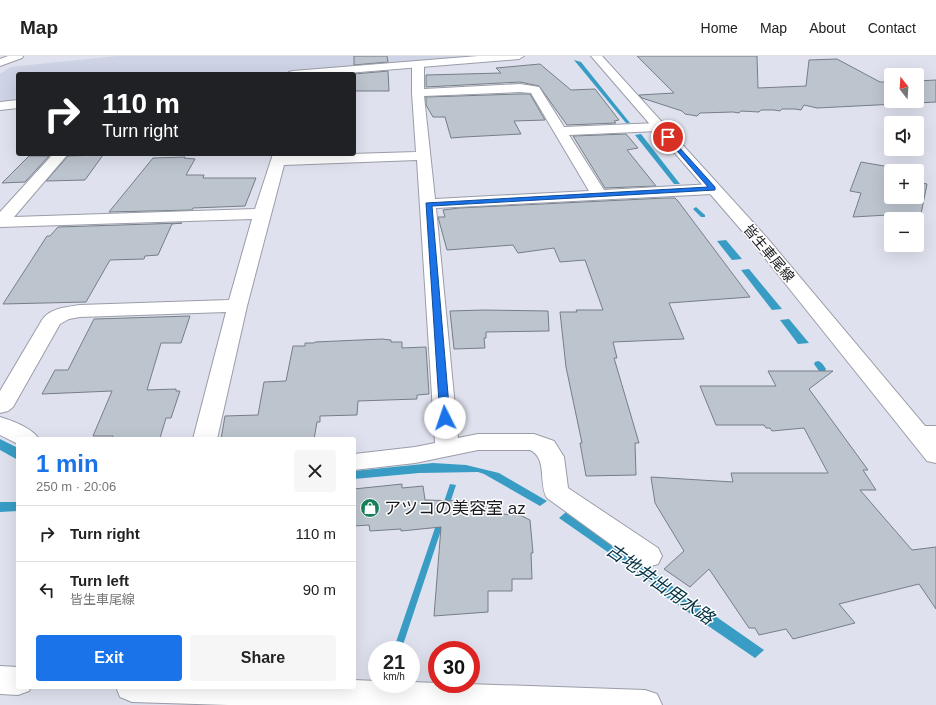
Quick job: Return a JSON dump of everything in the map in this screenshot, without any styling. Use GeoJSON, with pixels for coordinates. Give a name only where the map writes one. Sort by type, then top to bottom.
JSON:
{"type":"FeatureCollection","features":[{"type":"Feature","properties":{"kind":"main road"},"geometry":{"type":"LineString","coordinates":[[0,63],[18,56]]}},
{"type":"Feature","properties":{"kind":"main road"},"geometry":{"type":"LineString","coordinates":[[333,72],[519,56]]}},
{"type":"Feature","properties":{"kind":"main road","name":"皆生車尾線"},"geometry":{"type":"LineString","coordinates":[[596,56],[762,243],[928,434],[936,456]]}},
{"type":"Feature","properties":{"kind":"main road"},"geometry":{"type":"LineString","coordinates":[[418,64],[418,93],[447,448]]}},
{"type":"Feature","properties":{"kind":"main road"},"geometry":{"type":"LineString","coordinates":[[418,93],[532,89],[537,93],[599,194]]}},
{"type":"Feature","properties":{"kind":"main road"},"geometry":{"type":"LineString","coordinates":[[0,106],[16,104]]}},
{"type":"Feature","properties":{"kind":"main road"},"geometry":{"type":"LineString","coordinates":[[560,131],[658,127]]}},
{"type":"Feature","properties":{"kind":"main road"},"geometry":{"type":"LineString","coordinates":[[0,222],[59,156]]}},
{"type":"Feature","properties":{"kind":"main road"},"geometry":{"type":"LineString","coordinates":[[205,437],[237,306],[279,157],[423,156]]}},
{"type":"Feature","properties":{"kind":"main road"},"geometry":{"type":"LineString","coordinates":[[428,204],[713,188]]}},
{"type":"Feature","properties":{"kind":"main road"},"geometry":{"type":"LineString","coordinates":[[0,222],[262,214]]}},
{"type":"Feature","properties":{"kind":"main road"},"geometry":{"type":"LineString","coordinates":[[0,406],[5,402],[52,320],[63,314],[95,310],[237,306]]}},
{"type":"Feature","properties":{"kind":"main road"},"geometry":{"type":"LineString","coordinates":[[0,425],[23,437]]}},
{"type":"Feature","properties":{"kind":"main road"},"geometry":{"type":"LineString","coordinates":[[356,462],[415,455],[478,442],[534,442],[545,447],[552,457],[556,492],[648,556]]}},
{"type":"Feature","properties":{"kind":"main road"},"geometry":{"type":"LineString","coordinates":[[0,680],[16,681]]}},
{"type":"Feature","properties":{"kind":"main road"},"geometry":{"type":"LineString","coordinates":[[142,689],[183,697],[645,705]]}},
{"type":"Feature","properties":{"kind":"shaded area"},"geometry":{"type":"Polygon","coordinates":[[[117,56],[479,56],[279,72],[16,72],[16,101],[0,103],[0,74],[10,67],[117,56]]]}},
{"type":"Feature","properties":{"kind":"water"},"geometry":{"type":"Polygon","coordinates":[[[574,60],[581,62],[630,123],[626,123],[574,60]]]}},
{"type":"Feature","properties":{"kind":"water"},"geometry":{"type":"Polygon","coordinates":[[[641,134],[680,184],[674,184],[635,135],[641,134]]]}},
{"type":"Feature","properties":{"kind":"water"},"geometry":{"type":"Polygon","coordinates":[[[726,240],[742,259],[732,260],[717,241],[726,240]]]}},
{"type":"Feature","properties":{"kind":"water"},"geometry":{"type":"Polygon","coordinates":[[[749,269],[782,309],[772,310],[741,270],[749,269]]]}},
{"type":"Feature","properties":{"kind":"water"},"geometry":{"type":"Polygon","coordinates":[[[789,319],[809,343],[798,344],[780,320],[789,319]]]}},
{"type":"Feature","properties":{"kind":"water"},"geometry":{"type":"Polygon","coordinates":[[[0,439],[16,447],[16,459],[0,450],[0,439]]]}},
{"type":"Feature","properties":{"kind":"water"},"geometry":{"type":"Polygon","coordinates":[[[433,463],[466,465],[499,473],[547,501],[540,506],[478,472],[419,473],[356,479],[356,471],[433,463]]]}},
{"type":"Feature","properties":{"kind":"water"},"geometry":{"type":"Polygon","coordinates":[[[450,484],[456,485],[404,641],[396,641],[450,484]]]}},
{"type":"Feature","properties":{"kind":"water"},"geometry":{"type":"Polygon","coordinates":[[[0,502],[16,502],[16,511],[0,512],[0,502]]]}},
{"type":"Feature","properties":{"kind":"water","name":"古地井出用水路"},"geometry":{"type":"Polygon","coordinates":[[[566,512],[764,650],[755,658],[650,586],[652,583],[559,518],[566,512]]]}},
{"type":"Feature","properties":{"kind":"building"},"geometry":{"type":"Polygon","coordinates":[[[354,56],[387,56],[388,62],[354,65],[354,56]]]}},
{"type":"Feature","properties":{"kind":"building"},"geometry":{"type":"Polygon","coordinates":[[[637,56],[757,56],[758,88],[806,86],[809,60],[837,59],[880,82],[884,82],[884,105],[817,108],[804,105],[801,110],[782,109],[780,111],[741,111],[739,113],[700,113],[697,116],[685,114],[682,111],[642,98],[639,95],[674,93],[637,56]]]}},
{"type":"Feature","properties":{"kind":"building"},"geometry":{"type":"Polygon","coordinates":[[[540,64],[571,90],[595,89],[619,120],[614,121],[616,123],[567,125],[539,86],[520,82],[426,87],[426,75],[501,73],[496,68],[540,64]]]}},
{"type":"Feature","properties":{"kind":"building"},"geometry":{"type":"Polygon","coordinates":[[[388,71],[389,91],[356,91],[356,74],[388,71]]]}},
{"type":"Feature","properties":{"kind":"building"},"geometry":{"type":"Polygon","coordinates":[[[936,80],[936,102],[924,103],[924,81],[936,80]]]}},
{"type":"Feature","properties":{"kind":"building"},"geometry":{"type":"Polygon","coordinates":[[[530,94],[545,120],[514,121],[521,134],[451,138],[445,117],[433,117],[426,105],[426,97],[530,94]]]}},
{"type":"Feature","properties":{"kind":"building"},"geometry":{"type":"Polygon","coordinates":[[[626,134],[638,148],[627,150],[656,186],[605,188],[573,136],[626,134]]]}},
{"type":"Feature","properties":{"kind":"building"},"geometry":{"type":"Polygon","coordinates":[[[29,156],[49,156],[25,182],[2,183],[29,156]]]}},
{"type":"Feature","properties":{"kind":"building"},"geometry":{"type":"Polygon","coordinates":[[[68,156],[102,156],[85,180],[46,181],[68,156]]]}},
{"type":"Feature","properties":{"kind":"building"},"geometry":{"type":"Polygon","coordinates":[[[185,157],[184,158],[195,159],[186,175],[204,175],[203,178],[256,178],[245,206],[193,208],[192,210],[109,212],[153,158],[185,157]]]}},
{"type":"Feature","properties":{"kind":"building"},"geometry":{"type":"Polygon","coordinates":[[[861,162],[884,166],[884,204],[923,204],[921,212],[884,212],[884,215],[853,217],[861,193],[850,191],[861,162]]]}},
{"type":"Feature","properties":{"kind":"building"},"geometry":{"type":"Polygon","coordinates":[[[924,183],[927,184],[924,199],[924,183]]]}},
{"type":"Feature","properties":{"kind":"building"},"geometry":{"type":"Polygon","coordinates":[[[675,198],[678,201],[750,297],[669,303],[684,339],[613,342],[617,358],[614,358],[639,443],[635,443],[636,475],[586,476],[580,443],[582,443],[566,367],[560,312],[577,312],[576,310],[603,310],[585,260],[560,262],[554,248],[518,253],[513,245],[447,250],[438,217],[445,217],[443,210],[459,208],[675,198]]]}},
{"type":"Feature","properties":{"kind":"building"},"geometry":{"type":"Polygon","coordinates":[[[182,223],[172,224],[158,255],[145,256],[144,259],[110,260],[86,302],[3,304],[47,236],[50,236],[58,227],[182,223]]]}},
{"type":"Feature","properties":{"kind":"building"},"geometry":{"type":"Polygon","coordinates":[[[450,311],[548,311],[549,331],[486,332],[486,338],[484,338],[485,348],[454,349],[450,311]]]}},
{"type":"Feature","properties":{"kind":"building"},"geometry":{"type":"Polygon","coordinates":[[[190,316],[181,343],[161,343],[147,390],[176,389],[176,391],[180,391],[171,418],[166,418],[160,437],[93,436],[112,391],[42,394],[55,370],[68,370],[94,319],[190,316]]]}},
{"type":"Feature","properties":{"kind":"building"},"geometry":{"type":"Polygon","coordinates":[[[382,339],[391,340],[391,342],[402,342],[402,348],[426,347],[429,394],[417,395],[417,399],[358,401],[357,415],[320,416],[320,422],[317,422],[314,437],[221,437],[225,416],[258,415],[264,382],[286,381],[293,346],[305,346],[305,343],[382,339]]]}},
{"type":"Feature","properties":{"kind":"building"},"geometry":{"type":"Polygon","coordinates":[[[768,371],[833,371],[809,389],[868,470],[863,470],[876,490],[860,490],[912,550],[936,547],[936,609],[919,584],[839,604],[855,623],[793,639],[786,629],[759,635],[755,628],[749,628],[709,569],[690,587],[664,569],[684,551],[655,503],[651,477],[733,482],[731,473],[828,473],[804,428],[772,431],[764,425],[716,425],[700,386],[776,386],[768,371]]]}},
{"type":"Feature","properties":{"kind":"building"},"geometry":{"type":"Polygon","coordinates":[[[402,484],[402,488],[423,486],[425,500],[494,502],[480,513],[520,515],[530,520],[533,553],[531,553],[532,579],[512,579],[512,591],[488,591],[488,612],[434,616],[441,527],[401,531],[401,529],[370,531],[369,525],[356,526],[356,489],[402,484]]]}},
{"type":"Feature","properties":{"kind":"waterway"},"geometry":{"type":"LineString","coordinates":[[696,209],[703,216]]}},
{"type":"Feature","properties":{"kind":"waterway"},"geometry":{"type":"LineString","coordinates":[[818,364],[822,369]]}},
{"type":"Feature","properties":{"kind":"place","name":"アツコの美容室 az"},"geometry":{"type":"Point","coordinates":[370,508]}},
{"type":"Feature","properties":{"kind":"route"},"geometry":{"type":"LineString","coordinates":[[445,418],[428,204],[713,188],[668,137]]}}]}
